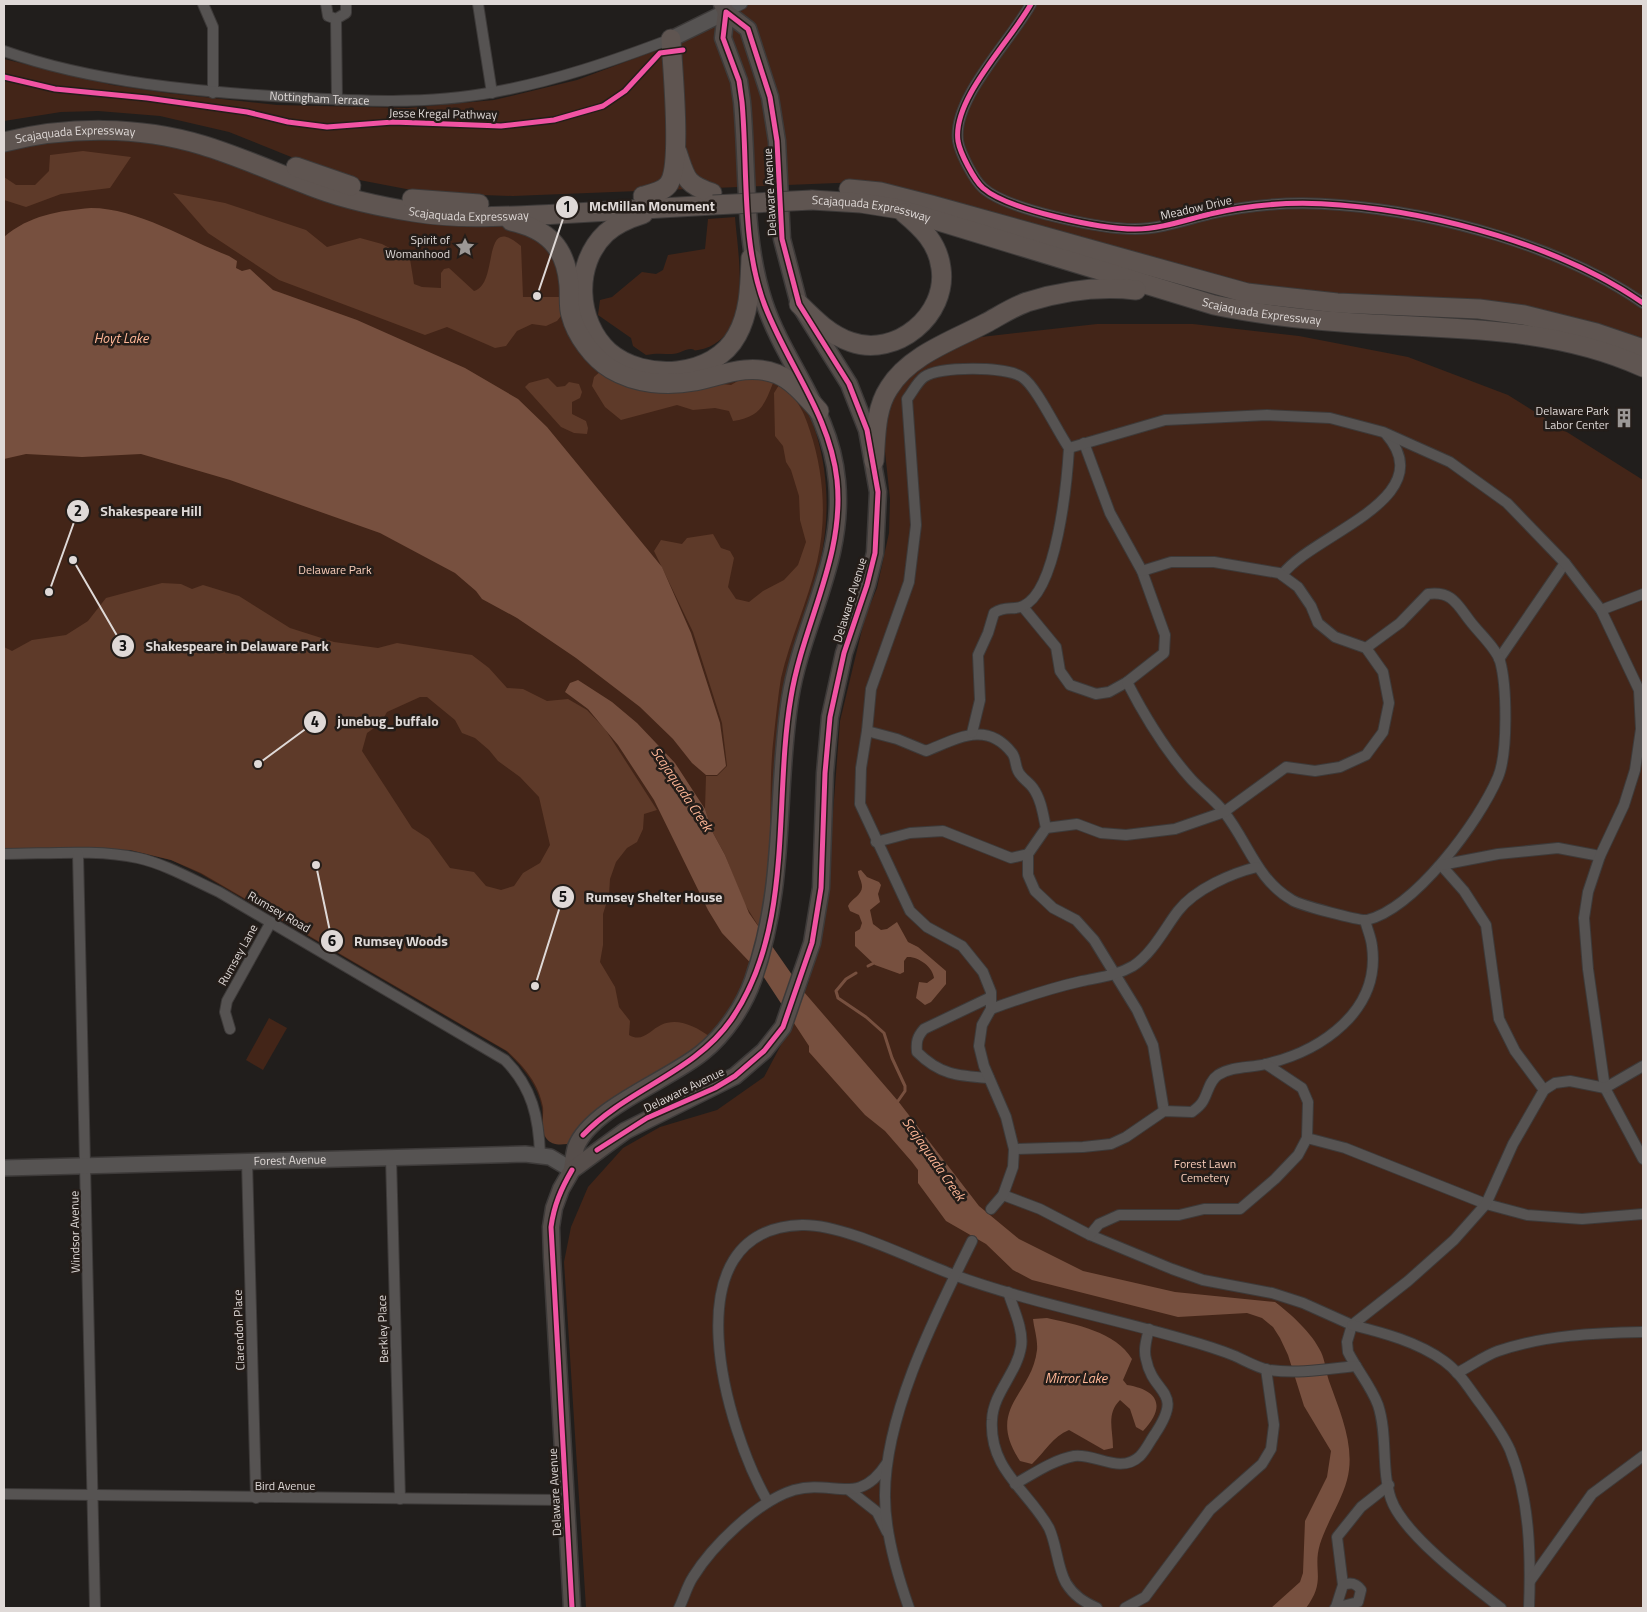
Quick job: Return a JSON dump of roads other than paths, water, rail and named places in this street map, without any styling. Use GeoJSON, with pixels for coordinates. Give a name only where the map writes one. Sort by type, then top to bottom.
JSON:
{"type":"FeatureCollection","features":[{"type":"Feature","properties":{"kind":"highway"},"geometry":{"type":"LineString","coordinates":[[643,196],[662,190],[672,175],[676,149],[671,39]]}},
{"type":"Feature","properties":{"kind":"highway","name":"Scajaquada Expressway"},"geometry":{"type":"LineString","coordinates":[[4,130],[51,121],[98,118],[170,125],[222,138],[351,186],[413,200],[446,203],[494,204],[643,196],[713,199],[812,193],[880,192],[931,204],[1247,293],[1337,303],[1479,309],[1515,314],[1596,332],[1643,349]]}},
{"type":"Feature","properties":{"kind":"highway","name":"Scajaquada Expressway"},"geometry":{"type":"LineString","coordinates":[[4,142],[46,134],[80,131],[150,134],[217,149],[320,190],[363,202],[444,216],[490,217],[667,208],[713,199]]}},
{"type":"Feature","properties":{"kind":"highway"},"geometry":{"type":"LineString","coordinates":[[676,149],[687,179],[692,185],[713,199]]}},
{"type":"Feature","properties":{"kind":"highway","name":"Scajaquada Expressway"},"geometry":{"type":"LineString","coordinates":[[812,193],[899,209],[1214,306],[1277,317],[1498,330],[1537,335],[1573,343],[1643,367]]}},
{"type":"Feature","properties":{"kind":"highway"},"geometry":{"type":"LineString","coordinates":[[667,208],[641,214],[606,232],[594,247],[585,267],[583,305],[588,322],[598,339],[610,352],[629,364],[648,369],[688,370],[708,363],[724,351],[737,336],[750,293],[752,258]]}},
{"type":"Feature","properties":{"kind":"highway"},"geometry":{"type":"LineString","coordinates":[[800,304],[825,328],[852,343],[883,344],[895,341],[920,326],[940,294],[941,268],[930,237],[899,209]]}},
{"type":"Feature","properties":{"kind":"highway"},"geometry":{"type":"LineString","coordinates":[[490,217],[531,226],[545,234],[555,246],[563,257],[567,270],[570,314],[574,324],[590,349],[610,369],[626,377],[662,384],[697,380],[731,371],[764,370],[777,374],[794,384],[819,411]]}},
{"type":"Feature","properties":{"kind":"highway"},"geometry":{"type":"LineString","coordinates":[[874,462],[878,420],[883,399],[890,386],[906,368],[939,347],[1026,303],[1054,296],[1112,288],[1184,297]]}},
{"type":"Feature","properties":{"kind":"main road","name":"Delaware Avenue"},"geometry":{"type":"LineString","coordinates":[[572,1608],[551,1227],[556,1202],[572,1170],[576,1146],[594,1124],[622,1102],[702,1053],[731,1020],[752,982],[770,923],[779,852],[785,735],[790,697],[803,644],[835,546],[838,514],[837,480],[832,449],[819,411],[781,342],[765,305],[752,258],[742,102],[739,82],[723,38],[724,8]]}},
{"type":"Feature","properties":{"kind":"main road","name":"Delaware Avenue"},"geometry":{"type":"LineString","coordinates":[[572,1170],[625,1131],[735,1076],[764,1051],[783,1027],[804,971],[812,943],[821,888],[825,773],[830,717],[844,653],[867,585],[875,553],[878,492],[867,430],[849,384],[800,304],[782,239],[779,164],[774,115],[770,98],[748,29],[724,8]]}},
{"type":"Feature","properties":{"kind":"street"},"geometry":{"type":"LineString","coordinates":[[203,4],[212,27],[213,92]]}},
{"type":"Feature","properties":{"kind":"street"},"geometry":{"type":"LineString","coordinates":[[326,4],[328,16],[336,19]]}},
{"type":"Feature","properties":{"kind":"street"},"geometry":{"type":"LineString","coordinates":[[336,19],[346,13],[346,4]]}},
{"type":"Feature","properties":{"kind":"street"},"geometry":{"type":"LineString","coordinates":[[478,4],[492,93]]}},
{"type":"Feature","properties":{"kind":"street","name":"Nottingham Terrace"},"geometry":{"type":"LineString","coordinates":[[4,50],[90,73],[213,92],[336,100],[416,101],[492,93],[576,73],[671,39],[724,8],[742,4]]}},
{"type":"Feature","properties":{"kind":"street","name":"Meadow Drive"},"geometry":{"type":"LineString","coordinates":[[1030,4],[1019,26],[971,91],[958,121],[958,141],[962,154],[981,186],[1004,201],[1088,223],[1134,229],[1166,226],[1250,206],[1292,202],[1371,208],[1459,224],[1512,241],[1584,271],[1643,303]]}},
{"type":"Feature","properties":{"kind":"street"},"geometry":{"type":"LineString","coordinates":[[336,19],[336,100]]}},
{"type":"Feature","properties":{"kind":"street"},"geometry":{"type":"LineString","coordinates":[[972,733],[980,700],[978,655],[988,633],[994,613],[1003,607],[1023,607],[1038,594],[1048,574],[1060,528],[1070,448],[1057,431],[1044,405],[1022,377],[992,369],[958,368],[924,377],[907,399],[916,525],[908,582],[870,689],[867,731],[860,768],[860,804],[876,842],[910,911],[927,927],[962,946],[983,972],[991,997],[991,1009],[982,1025],[979,1046],[989,1078],[1006,1118],[1014,1149],[1013,1167],[1003,1195],[992,1209]]}},
{"type":"Feature","properties":{"kind":"street"},"geometry":{"type":"LineString","coordinates":[[1070,448],[1165,420],[1266,414],[1330,418],[1383,432],[1450,462],[1507,503],[1565,563],[1601,610],[1642,691],[1641,729],[1635,770],[1624,805],[1600,856],[1588,892],[1584,918],[1588,969],[1605,1088],[1643,1159]]}},
{"type":"Feature","properties":{"kind":"street"},"geometry":{"type":"LineString","coordinates":[[1282,575],[1299,556],[1354,522],[1393,490],[1400,475],[1400,458],[1397,447],[1383,432]]}},
{"type":"Feature","properties":{"kind":"street"},"geometry":{"type":"LineString","coordinates":[[1023,607],[1056,647],[1060,671],[1070,685],[1096,694],[1109,692],[1127,682],[1164,653],[1166,635],[1142,571],[1110,513],[1084,444]]}},
{"type":"Feature","properties":{"kind":"street"},"geometry":{"type":"LineString","coordinates":[[1046,828],[1077,824],[1101,833],[1126,835],[1175,829],[1224,812],[1286,767],[1315,771],[1340,767],[1366,755],[1382,732],[1389,703],[1383,672],[1366,648],[1335,637],[1318,623],[1311,606],[1298,587],[1282,575],[1214,562],[1171,562],[1142,571]]}},
{"type":"Feature","properties":{"kind":"street"},"geometry":{"type":"LineString","coordinates":[[1499,659],[1565,563]]}},
{"type":"Feature","properties":{"kind":"street"},"geometry":{"type":"LineString","coordinates":[[1127,682],[1147,720],[1170,753],[1224,812],[1257,867],[1273,888],[1294,902],[1365,920],[1391,910],[1441,865],[1472,823],[1499,776],[1505,734],[1505,684],[1499,659],[1452,598],[1440,592],[1428,594],[1400,623],[1366,648]]}},
{"type":"Feature","properties":{"kind":"street"},"geometry":{"type":"LineString","coordinates":[[1601,610],[1643,594]]}},
{"type":"Feature","properties":{"kind":"street"},"geometry":{"type":"LineString","coordinates":[[867,731],[897,739],[926,751],[972,733],[985,734],[1002,743],[1014,754],[1018,771],[1033,787],[1041,806],[1046,828],[1028,854],[1028,875],[1035,891],[1053,908],[1076,920],[1094,940],[1117,975],[1153,1045],[1164,1111]]}},
{"type":"Feature","properties":{"kind":"street"},"geometry":{"type":"LineString","coordinates":[[876,842],[910,833],[943,831],[1012,858],[1028,854]]}},
{"type":"Feature","properties":{"kind":"street"},"geometry":{"type":"LineString","coordinates":[[1441,865],[1498,854],[1558,848],[1600,856]]}},
{"type":"Feature","properties":{"kind":"street","name":"Rumsey Road"},"geometry":{"type":"LineString","coordinates":[[4,854],[78,854],[138,858],[188,877],[271,922],[505,1060],[520,1076],[532,1098],[538,1129],[540,1155]]}},
{"type":"Feature","properties":{"kind":"street","name":"Windsor Avenue"},"geometry":{"type":"LineString","coordinates":[[78,854],[87,1166],[95,1608]]}},
{"type":"Feature","properties":{"kind":"street"},"geometry":{"type":"LineString","coordinates":[[1441,865],[1464,891],[1486,925],[1499,1019],[1515,1051],[1544,1090]]}},
{"type":"Feature","properties":{"kind":"street"},"geometry":{"type":"LineString","coordinates":[[991,1009],[1028,996],[1117,975],[1135,965],[1159,938],[1180,909],[1210,886],[1238,872],[1257,867]]}},
{"type":"Feature","properties":{"kind":"street"},"geometry":{"type":"LineString","coordinates":[[1014,1149],[1083,1147],[1111,1144],[1126,1137],[1164,1111],[1192,1112],[1203,1102],[1209,1087],[1217,1076],[1239,1068],[1266,1064],[1310,1049],[1336,1032],[1359,1005],[1371,976],[1372,947],[1365,920]]}},
{"type":"Feature","properties":{"kind":"street","name":"Rumsey Lane"},"geometry":{"type":"LineString","coordinates":[[230,1029],[225,1012],[227,1001],[271,922]]}},
{"type":"Feature","properties":{"kind":"street"},"geometry":{"type":"LineString","coordinates":[[989,1078],[956,1076],[930,1065],[917,1052],[916,1044],[918,1036],[924,1029],[991,997]]}},
{"type":"Feature","properties":{"kind":"street"},"geometry":{"type":"LineString","coordinates":[[1090,1236],[1099,1224],[1119,1215],[1179,1215],[1204,1209],[1240,1209],[1275,1180],[1298,1155],[1307,1138],[1308,1102],[1302,1088],[1287,1076],[1266,1064]]}},
{"type":"Feature","properties":{"kind":"street"},"geometry":{"type":"LineString","coordinates":[[1501,1608],[1429,1548],[1407,1524],[1391,1500],[1386,1445],[1378,1405],[1348,1352],[1347,1342],[1352,1325],[1408,1281],[1454,1240],[1486,1204],[1514,1144],[1544,1090],[1555,1083],[1570,1081],[1605,1088],[1643,1066]]}},
{"type":"Feature","properties":{"kind":"street"},"geometry":{"type":"LineString","coordinates":[[1307,1138],[1344,1148],[1486,1204],[1527,1215],[1582,1219],[1643,1214]]}},
{"type":"Feature","properties":{"kind":"street","name":"Forest Avenue"},"geometry":{"type":"LineString","coordinates":[[4,1168],[391,1157],[540,1155],[550,1157],[572,1170]]}},
{"type":"Feature","properties":{"kind":"street","name":"Berkley Place"},"geometry":{"type":"LineString","coordinates":[[391,1157],[400,1499]]}},
{"type":"Feature","properties":{"kind":"street","name":"Clarendon Place"},"geometry":{"type":"LineString","coordinates":[[247,1161],[256,1498]]}},
{"type":"Feature","properties":{"kind":"street"},"geometry":{"type":"LineString","coordinates":[[1003,1195],[1040,1209],[1090,1236],[1203,1280],[1272,1293],[1303,1303],[1352,1325],[1384,1333],[1414,1345],[1444,1361],[1457,1373],[1484,1409],[1510,1450],[1524,1497],[1530,1581],[1529,1608]]}},
{"type":"Feature","properties":{"kind":"street"},"geometry":{"type":"LineString","coordinates":[[768,1502],[756,1481],[731,1411],[722,1372],[719,1328],[720,1290],[731,1261],[750,1241],[776,1229],[803,1225],[833,1229],[955,1276],[1213,1347],[1266,1369],[1290,1372],[1356,1366]]}},
{"type":"Feature","properties":{"kind":"street"},"geometry":{"type":"LineString","coordinates":[[909,1608],[891,1540],[885,1498],[888,1463],[903,1399],[955,1276],[972,1241]]}},
{"type":"Feature","properties":{"kind":"street"},"geometry":{"type":"LineString","coordinates":[[1008,1292],[1022,1345],[1017,1361],[996,1400],[992,1419],[992,1439],[998,1460],[1049,1529],[1065,1582],[1080,1600],[1097,1608]]}},
{"type":"Feature","properties":{"kind":"street"},"geometry":{"type":"LineString","coordinates":[[1015,1484],[1059,1460],[1075,1456],[1088,1456],[1119,1464],[1140,1456],[1164,1421],[1168,1413],[1169,1401],[1150,1373],[1145,1358],[1149,1329]]}},
{"type":"Feature","properties":{"kind":"street"},"geometry":{"type":"LineString","coordinates":[[1457,1373],[1497,1352],[1544,1339],[1603,1333],[1643,1332]]}},
{"type":"Feature","properties":{"kind":"street"},"geometry":{"type":"LineString","coordinates":[[1125,1608],[1144,1598],[1210,1510],[1262,1464],[1271,1449],[1274,1425],[1266,1369]]}},
{"type":"Feature","properties":{"kind":"street"},"geometry":{"type":"LineString","coordinates":[[1530,1581],[1592,1494],[1643,1456]]}},
{"type":"Feature","properties":{"kind":"street"},"geometry":{"type":"LineString","coordinates":[[679,1608],[692,1577],[743,1522],[768,1502],[795,1490],[820,1488],[848,1490],[862,1486],[877,1479],[888,1463]]}},
{"type":"Feature","properties":{"kind":"street"},"geometry":{"type":"LineString","coordinates":[[1335,1608],[1343,1585],[1337,1537],[1361,1507],[1389,1485]]}},
{"type":"Feature","properties":{"kind":"street"},"geometry":{"type":"LineString","coordinates":[[848,1490],[863,1498],[877,1512],[891,1540]]}},
{"type":"Feature","properties":{"kind":"street","name":"Bird Avenue"},"geometry":{"type":"LineString","coordinates":[[4,1494],[93,1497],[566,1500]]}},
{"type":"Feature","properties":{"kind":"street"},"geometry":{"type":"LineString","coordinates":[[1335,1608],[1356,1603],[1360,1600],[1361,1590],[1358,1586],[1350,1583],[1343,1585]]}},
{"type":"Feature","properties":{"kind":"water","name":"Hoyt Lake"},"geometry":{"type":"Polygon","coordinates":[[[91,208],[126,213],[162,226],[229,256],[237,261],[236,268],[242,271],[250,269],[273,290],[357,320],[465,368],[518,399],[547,427],[662,567],[691,633],[720,723],[726,766],[717,775],[706,775],[692,763],[673,739],[640,707],[576,658],[517,618],[482,599],[476,591],[455,573],[380,533],[230,480],[141,454],[82,457],[26,454],[4,459],[4,237],[24,224],[45,215],[91,208]]]}},
{"type":"Feature","properties":{"kind":"water","name":"Scajaquada Creek"},"geometry":{"type":"Polygon","coordinates":[[[578,680],[612,702],[637,723],[675,763],[705,809],[713,833],[725,855],[749,913],[804,992],[898,1101],[979,1206],[1019,1239],[1083,1271],[1175,1292],[1275,1302],[1307,1331],[1322,1355],[1342,1417],[1350,1455],[1347,1480],[1320,1544],[1317,1561],[1318,1582],[1316,1590],[1306,1608],[1271,1608],[1300,1582],[1303,1573],[1305,1521],[1327,1477],[1331,1451],[1304,1406],[1288,1355],[1273,1327],[1262,1318],[1247,1313],[1178,1317],[1032,1280],[1013,1270],[986,1244],[946,1221],[918,1183],[918,1170],[912,1162],[885,1131],[865,1115],[809,1052],[809,1046],[763,976],[722,933],[708,910],[654,800],[618,745],[588,709],[565,692],[570,683],[578,680]]]}},
{"type":"Feature","properties":{"kind":"water"},"geometry":{"type":"Polygon","coordinates":[[[861,870],[867,877],[879,882],[881,885],[878,894],[880,902],[870,910],[873,924],[881,930],[887,929],[897,922],[908,942],[918,947],[946,971],[946,984],[931,1002],[925,1005],[916,998],[919,982],[927,983],[934,978],[931,970],[924,963],[916,958],[907,957],[904,961],[904,972],[900,974],[875,965],[855,946],[855,932],[860,929],[862,923],[859,915],[850,911],[848,906],[862,890],[858,871],[861,870]]]}},
{"type":"Feature","properties":{"kind":"water","name":"Mirror Lake"},"geometry":{"type":"Polygon","coordinates":[[[1047,1318],[1082,1326],[1116,1342],[1125,1350],[1132,1359],[1123,1380],[1127,1385],[1146,1391],[1156,1401],[1155,1414],[1143,1431],[1136,1427],[1130,1409],[1120,1400],[1113,1411],[1111,1422],[1113,1448],[1104,1450],[1069,1430],[1058,1436],[1032,1464],[1020,1461],[1010,1443],[1007,1428],[1009,1414],[1033,1366],[1037,1346],[1033,1319],[1047,1318]]]}},
{"type":"Feature","properties":{"kind":"waterway"},"geometry":{"type":"LineString","coordinates":[[868,966],[874,963]]}},
{"type":"Feature","properties":{"kind":"waterway"},"geometry":{"type":"LineString","coordinates":[[856,973],[846,979],[836,991],[838,998],[866,1017],[884,1033],[892,1058],[905,1086],[905,1091],[898,1101]]}},
{"type":"Feature","properties":{"kind":"place","name":"Spirit of Womanhood"},"geometry":{"type":"Point","coordinates":[465,247]}},
{"type":"Feature","properties":{"kind":"place","name":"McMillan Monument"},"geometry":{"type":"Point","coordinates":[537,296]}},
{"type":"Feature","properties":{"kind":"place","name":"Delaware Park Labor Center"},"geometry":{"type":"Point","coordinates":[1624,418]}},
{"type":"Feature","properties":{"kind":"place","name":"Shakespeare in Delaware Park"},"geometry":{"type":"Point","coordinates":[73,560]}},
{"type":"Feature","properties":{"kind":"place","name":"Shakespeare Hill"},"geometry":{"type":"Point","coordinates":[49,592]}},
{"type":"Feature","properties":{"kind":"place","name":"junebug_buffalo"},"geometry":{"type":"Point","coordinates":[258,764]}},
{"type":"Feature","properties":{"kind":"place","name":"Rumsey Woods"},"geometry":{"type":"Point","coordinates":[316,865]}},
{"type":"Feature","properties":{"kind":"place","name":"Rumsey Shelter House"},"geometry":{"type":"Point","coordinates":[535,986]}},
{"type":"Feature","properties":{"kind":"park label","name":"Delaware Park"},"geometry":{"type":"Point","coordinates":[335,570]}},
{"type":"Feature","properties":{"kind":"park label","name":"Forest Lawn Cemetery"},"geometry":{"type":"Point","coordinates":[1205,1171]}}]}
